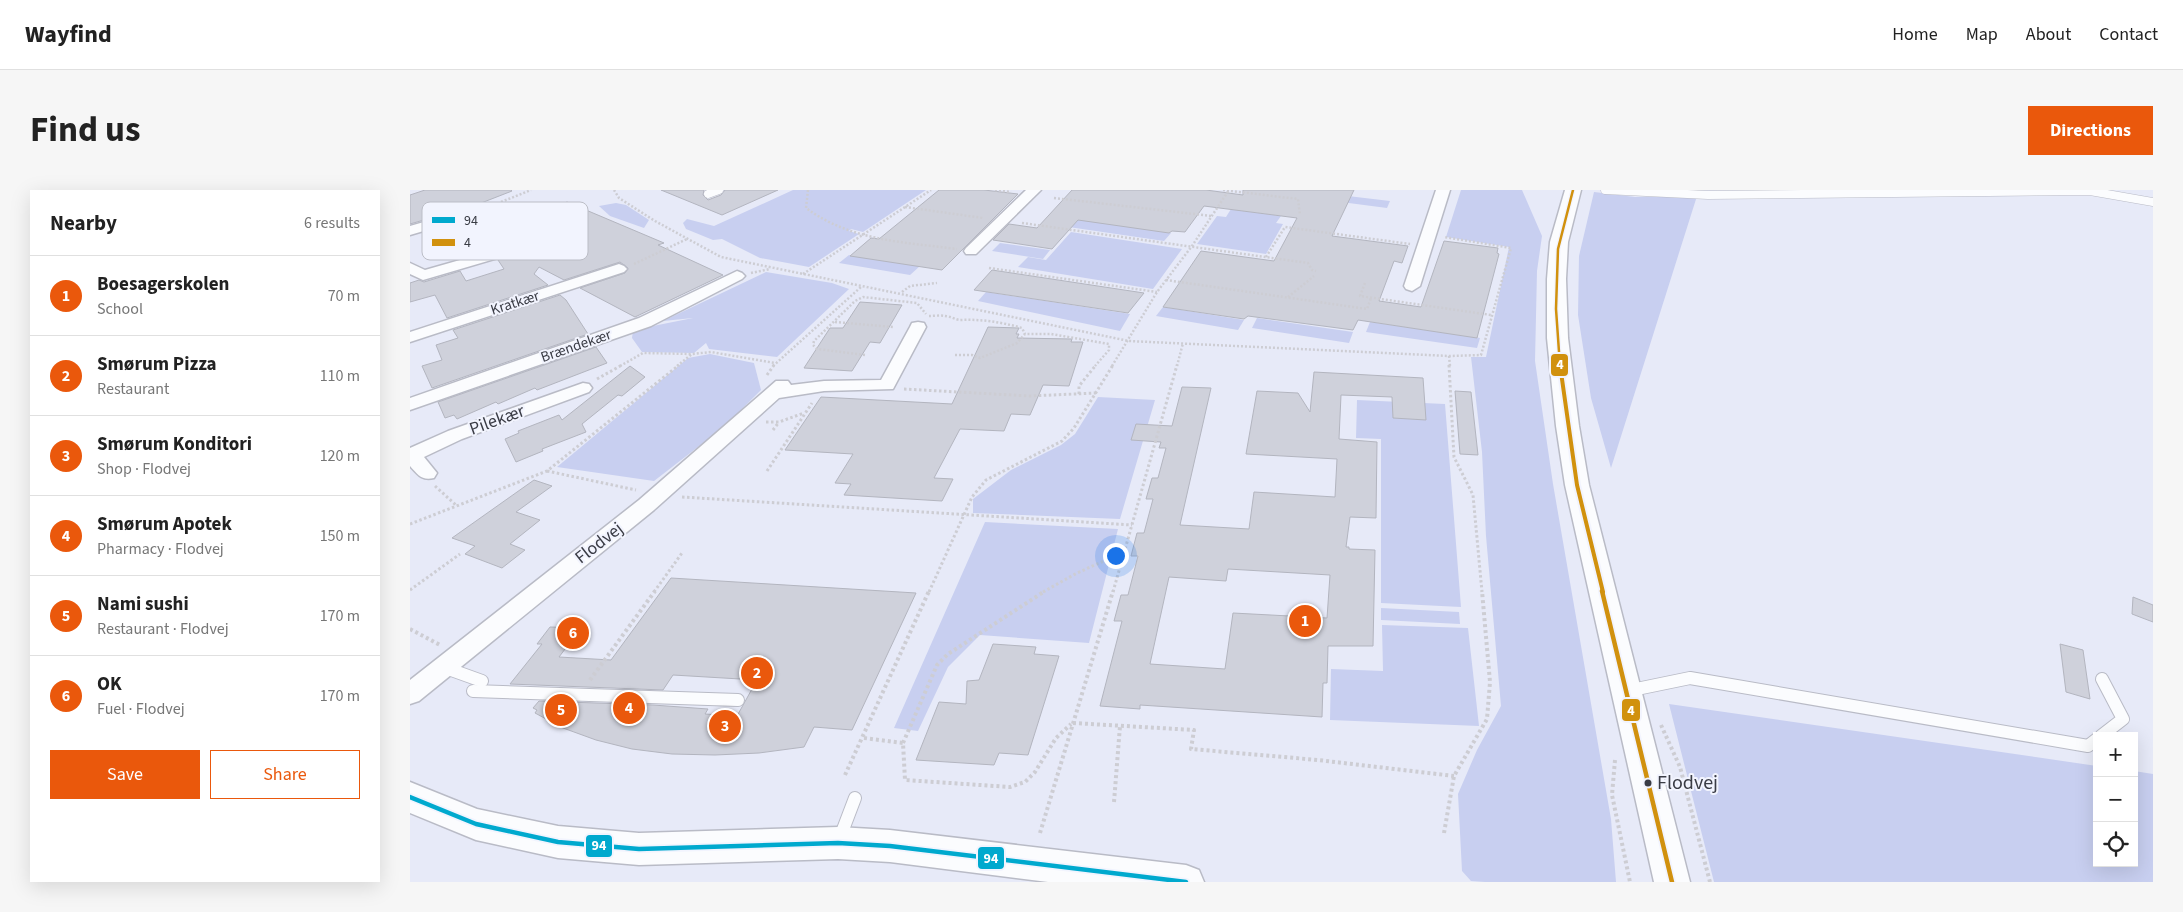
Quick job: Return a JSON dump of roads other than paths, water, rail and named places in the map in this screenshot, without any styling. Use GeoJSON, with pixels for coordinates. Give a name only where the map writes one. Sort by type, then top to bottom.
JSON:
{"type":"FeatureCollection","features":[{"type":"Feature","properties":{"kind":"street"},"geometry":{"type":"LineString","coordinates":[[972,251],[1034,190]]}},
{"type":"Feature","properties":{"kind":"street"},"geometry":{"type":"LineString","coordinates":[[1412,286],[1443,190]]}},
{"type":"Feature","properties":{"kind":"street"},"geometry":{"type":"LineString","coordinates":[[1573,190],[1558,247],[1557,348],[1577,485],[1672,882]]}},
{"type":"Feature","properties":{"kind":"street"},"geometry":{"type":"LineString","coordinates":[[410,268],[423,275],[475,260]]}},
{"type":"Feature","properties":{"kind":"street","name":"Kratkær"},"geometry":{"type":"LineString","coordinates":[[410,337],[619,269]]}},
{"type":"Feature","properties":{"kind":"street","name":"Brændekær"},"geometry":{"type":"LineString","coordinates":[[410,404],[645,322],[737,276]]}},
{"type":"Feature","properties":{"kind":"street","name":"Flodvej"},"geometry":{"type":"LineString","coordinates":[[410,694],[659,495],[746,422],[778,389],[887,385],[918,327]]}},
{"type":"Feature","properties":{"kind":"street","name":"Pilekær"},"geometry":{"type":"LineString","coordinates":[[427,473],[411,455],[456,435],[583,388]]}},
{"type":"Feature","properties":{"kind":"street"},"geometry":{"type":"LineString","coordinates":[[410,797],[476,824],[558,842],[640,849],[838,844],[890,846],[1186,882]]}},
{"type":"Feature","properties":{"kind":"lane"},"geometry":{"type":"LineString","coordinates":[[708,194],[719,190]]}},
{"type":"Feature","properties":{"kind":"lane"},"geometry":{"type":"LineString","coordinates":[[1605,190],[1659,192],[2090,191],[2153,202]]}},
{"type":"Feature","properties":{"kind":"lane"},"geometry":{"type":"LineString","coordinates":[[450,661],[482,681]]}},
{"type":"Feature","properties":{"kind":"lane"},"geometry":{"type":"LineString","coordinates":[[1626,691],[1690,678],[2088,746],[2093,742]]}},
{"type":"Feature","properties":{"kind":"lane"},"geometry":{"type":"LineString","coordinates":[[2102,679],[2123,719],[2106,732]]}},
{"type":"Feature","properties":{"kind":"lane"},"geometry":{"type":"LineString","coordinates":[[473,691],[580,693],[738,700]]}},
{"type":"Feature","properties":{"kind":"lane"},"geometry":{"type":"LineString","coordinates":[[838,844],[855,798]]}},
{"type":"Feature","properties":{"kind":"place","name":"Boesagerskolen"},"geometry":{"type":"Point","coordinates":[1305,621]}},
{"type":"Feature","properties":{"kind":"place","name":"OK"},"geometry":{"type":"Point","coordinates":[573,633]}},
{"type":"Feature","properties":{"kind":"place","name":"Smørum Pizza"},"geometry":{"type":"Point","coordinates":[757,673]}},
{"type":"Feature","properties":{"kind":"place","name":"Smørum Apotek"},"geometry":{"type":"Point","coordinates":[629,708]}},
{"type":"Feature","properties":{"kind":"place","name":"Nami sushi"},"geometry":{"type":"Point","coordinates":[561,710]}},
{"type":"Feature","properties":{"kind":"place","name":"Smørum Konditori"},"geometry":{"type":"Point","coordinates":[725,726]}},
{"type":"Feature","properties":{"kind":"place","name":"Flodvej"},"geometry":{"type":"Point","coordinates":[1648,783]}}]}
